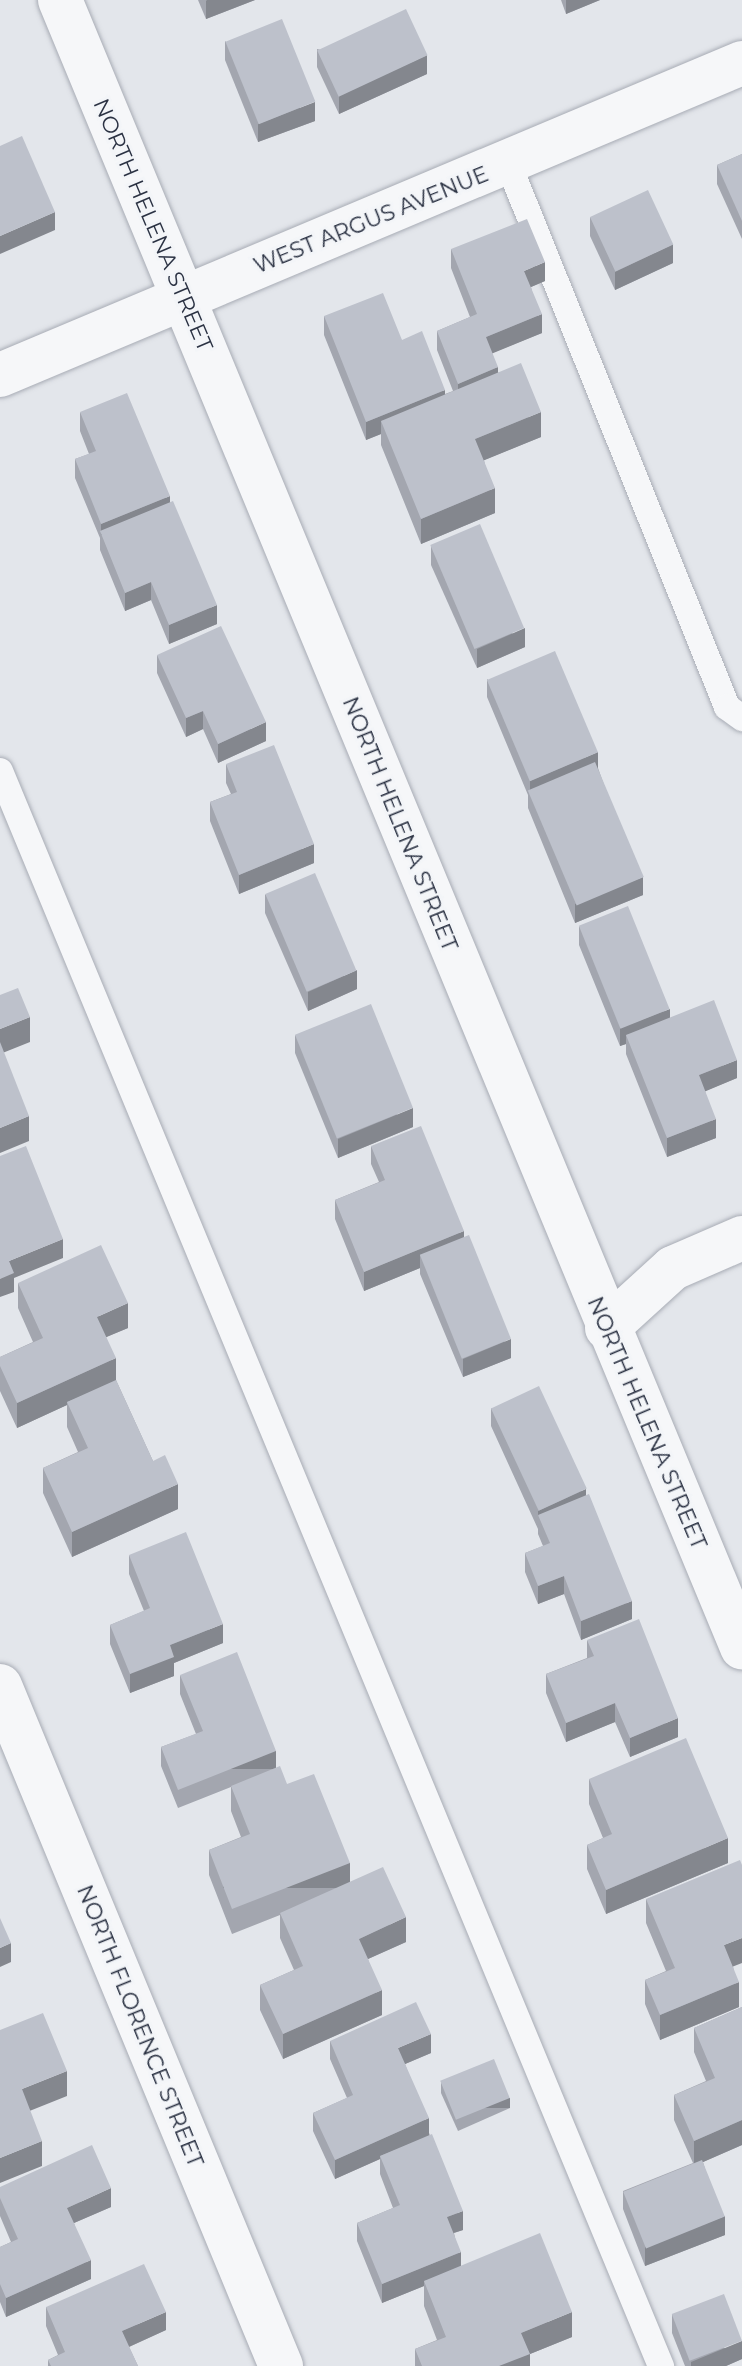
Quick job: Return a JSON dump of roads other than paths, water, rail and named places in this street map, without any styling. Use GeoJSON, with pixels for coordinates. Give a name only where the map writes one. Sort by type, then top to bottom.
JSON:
{"type":"FeatureCollection","features":[{"type":"Feature","properties":{"kind":"street","name":"NORTH HELENA STREET"},"geometry":{"type":"LineString","coordinates":[[60,0],[607,1328],[742,1647]]}},
{"type":"Feature","properties":{"kind":"street","name":"WEST ARGUS AVENUE"},"geometry":{"type":"LineString","coordinates":[[0,375],[742,63]]}},
{"type":"Feature","properties":{"kind":"street"},"geometry":{"type":"LineString","coordinates":[[607,1328],[673,1268],[742,1238]]}},
{"type":"Feature","properties":{"kind":"street","name":"NORTH FLORENCE STREET"},"geometry":{"type":"LineString","coordinates":[[0,1686],[281,2366]]}},
{"type":"Feature","properties":{"kind":"lane"},"geometry":{"type":"LineString","coordinates":[[508,163],[727,707],[742,718]]}},
{"type":"Feature","properties":{"kind":"lane"},"geometry":{"type":"LineString","coordinates":[[0,771],[661,2366]]}}]}
